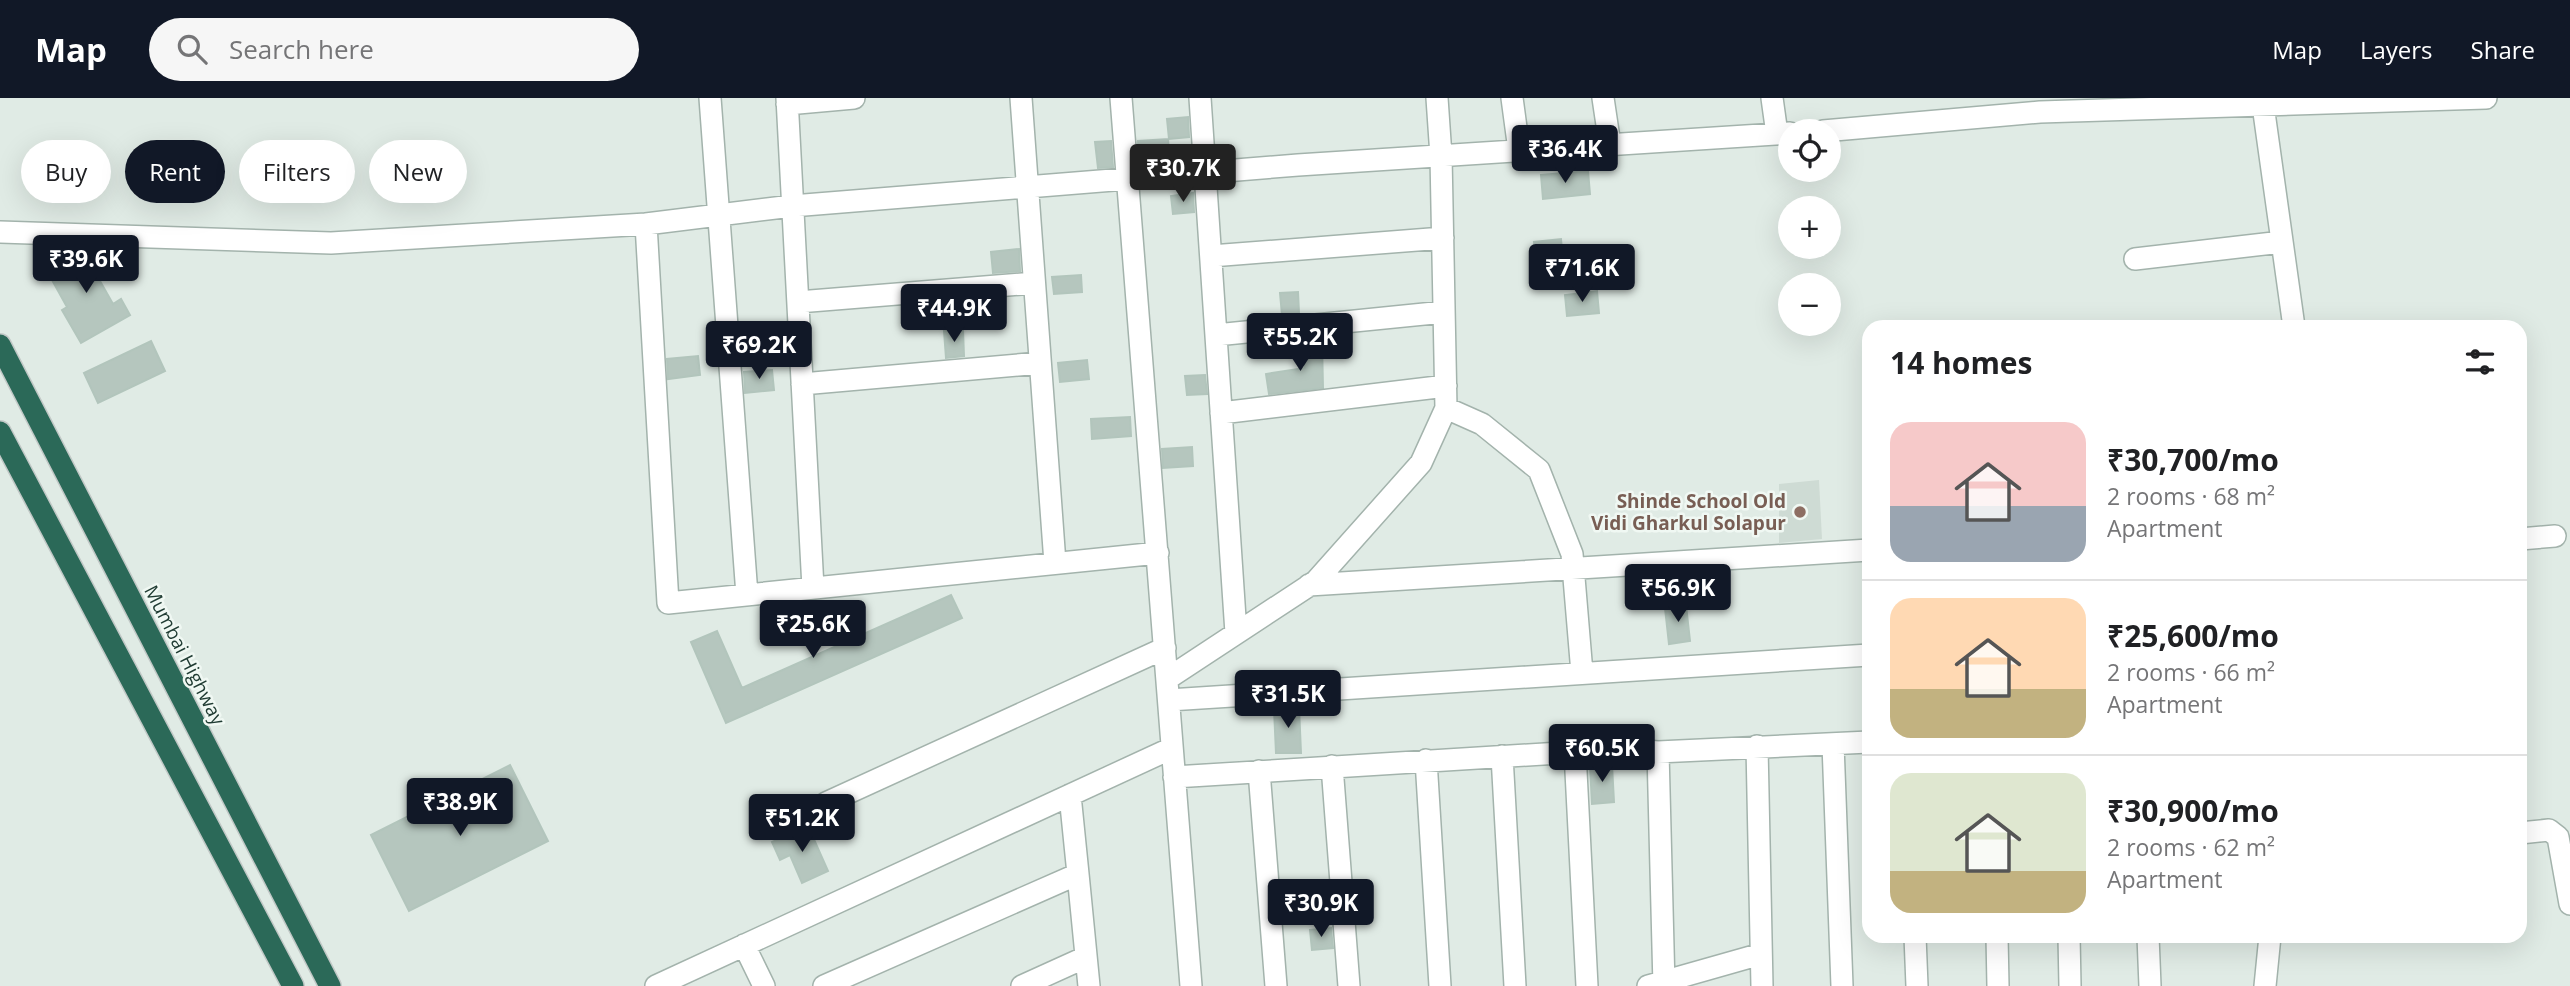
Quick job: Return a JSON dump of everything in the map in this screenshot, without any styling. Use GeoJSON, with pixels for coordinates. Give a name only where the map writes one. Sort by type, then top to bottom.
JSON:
{"type":"FeatureCollection","features":[{"type":"Feature","properties":{"kind":"highway","name":"Mumbai Highway"},"geometry":{"type":"LineString","coordinates":[[0,345],[330,986]]}},
{"type":"Feature","properties":{"kind":"highway"},"geometry":{"type":"LineString","coordinates":[[0,432],[293,986]]}},
{"type":"Feature","properties":{"kind":"street"},"geometry":{"type":"LineString","coordinates":[[710,98],[747,595]]}},
{"type":"Feature","properties":{"kind":"street"},"geometry":{"type":"LineString","coordinates":[[813,588],[787,101],[854,98]]}},
{"type":"Feature","properties":{"kind":"street"},"geometry":{"type":"LineString","coordinates":[[1021,98],[1055,563]]}},
{"type":"Feature","properties":{"kind":"street"},"geometry":{"type":"LineString","coordinates":[[1121,98],[1191,986]]}},
{"type":"Feature","properties":{"kind":"street"},"geometry":{"type":"LineString","coordinates":[[1200,98],[1236,633]]}},
{"type":"Feature","properties":{"kind":"street"},"geometry":{"type":"LineString","coordinates":[[1168,690],[1236,633],[1309,585],[1421,463],[1446,408],[1441,156],[1437,98]]}},
{"type":"Feature","properties":{"kind":"street"},"geometry":{"type":"LineString","coordinates":[[1512,98],[1519,150]]}},
{"type":"Feature","properties":{"kind":"street"},"geometry":{"type":"LineString","coordinates":[[1603,98],[1610,145]]}},
{"type":"Feature","properties":{"kind":"street"},"geometry":{"type":"LineString","coordinates":[[1772,98],[1779,119]]}},
{"type":"Feature","properties":{"kind":"street"},"geometry":{"type":"LineString","coordinates":[[1841,129],[2040,105],[2486,98]]}},
{"type":"Feature","properties":{"kind":"street"},"geometry":{"type":"LineString","coordinates":[[2262,102],[2293,320]]}},
{"type":"Feature","properties":{"kind":"street"},"geometry":{"type":"LineString","coordinates":[[0,232],[331,243],[646,224],[792,206],[1027,187],[1519,150],[1778,134]]}},
{"type":"Feature","properties":{"kind":"street"},"geometry":{"type":"LineString","coordinates":[[646,224],[668,603],[1158,553]]}},
{"type":"Feature","properties":{"kind":"street"},"geometry":{"type":"LineString","coordinates":[[1211,256],[1443,238]]}},
{"type":"Feature","properties":{"kind":"street"},"geometry":{"type":"LineString","coordinates":[[2135,259],[2282,242]]}},
{"type":"Feature","properties":{"kind":"street"},"geometry":{"type":"LineString","coordinates":[[798,302],[1034,283]]}},
{"type":"Feature","properties":{"kind":"street"},"geometry":{"type":"LineString","coordinates":[[1216,335],[1444,312]]}},
{"type":"Feature","properties":{"kind":"street"},"geometry":{"type":"LineString","coordinates":[[802,384],[1040,363]]}},
{"type":"Feature","properties":{"kind":"street"},"geometry":{"type":"LineString","coordinates":[[1221,413],[1446,386]]}},
{"type":"Feature","properties":{"kind":"street"},"geometry":{"type":"LineString","coordinates":[[1446,408],[1482,424],[1539,470],[1572,554],[1582,673]]}},
{"type":"Feature","properties":{"kind":"street"},"geometry":{"type":"LineString","coordinates":[[2527,538],[2556,536]]}},
{"type":"Feature","properties":{"kind":"street"},"geometry":{"type":"LineString","coordinates":[[1309,585],[1862,550]]}},
{"type":"Feature","properties":{"kind":"street"},"geometry":{"type":"LineString","coordinates":[[827,803],[1165,648]]}},
{"type":"Feature","properties":{"kind":"street"},"geometry":{"type":"LineString","coordinates":[[1168,690],[1582,673],[1862,655]]}},
{"type":"Feature","properties":{"kind":"street"},"geometry":{"type":"LineString","coordinates":[[1174,777],[1623,749],[1658,752],[1862,742]]}},
{"type":"Feature","properties":{"kind":"street"},"geometry":{"type":"LineString","coordinates":[[1833,744],[1842,986]]}},
{"type":"Feature","properties":{"kind":"street"},"geometry":{"type":"LineString","coordinates":[[1756,746],[1762,986]]}},
{"type":"Feature","properties":{"kind":"street"},"geometry":{"type":"LineString","coordinates":[[656,986],[1172,748]]}},
{"type":"Feature","properties":{"kind":"street"},"geometry":{"type":"LineString","coordinates":[[1575,752],[1587,986]]}},
{"type":"Feature","properties":{"kind":"street"},"geometry":{"type":"LineString","coordinates":[[1658,752],[1659,985],[1761,954]]}},
{"type":"Feature","properties":{"kind":"street"},"geometry":{"type":"LineString","coordinates":[[1502,756],[1515,986]]}},
{"type":"Feature","properties":{"kind":"street"},"geometry":{"type":"LineString","coordinates":[[1426,760],[1440,986]]}},
{"type":"Feature","properties":{"kind":"street"},"geometry":{"type":"LineString","coordinates":[[1332,766],[1349,986]]}},
{"type":"Feature","properties":{"kind":"street"},"geometry":{"type":"LineString","coordinates":[[1259,771],[1276,986]]}},
{"type":"Feature","properties":{"kind":"street"},"geometry":{"type":"LineString","coordinates":[[1070,795],[1088,986]]}},
{"type":"Feature","properties":{"kind":"street"},"geometry":{"type":"LineString","coordinates":[[2527,832],[2549,830],[2558,837],[2570,904]]}},
{"type":"Feature","properties":{"kind":"street"},"geometry":{"type":"LineString","coordinates":[[824,986],[1079,874]]}},
{"type":"Feature","properties":{"kind":"street"},"geometry":{"type":"LineString","coordinates":[[1915,943],[1917,986]]}},
{"type":"Feature","properties":{"kind":"street"},"geometry":{"type":"LineString","coordinates":[[1997,943],[1998,986]]}},
{"type":"Feature","properties":{"kind":"street"},"geometry":{"type":"LineString","coordinates":[[2069,943],[2070,986]]}},
{"type":"Feature","properties":{"kind":"street"},"geometry":{"type":"LineString","coordinates":[[2148,943],[2150,986]]}},
{"type":"Feature","properties":{"kind":"street"},"geometry":{"type":"LineString","coordinates":[[2265,986],[2269,943]]}},
{"type":"Feature","properties":{"kind":"street"},"geometry":{"type":"LineString","coordinates":[[744,945],[764,986]]}},
{"type":"Feature","properties":{"kind":"street"},"geometry":{"type":"LineString","coordinates":[[1022,986],[1086,957]]}},
{"type":"Feature","properties":{"kind":"shaded area","name":"Shinde School Old Vidi Gharkul Solapur"},"geometry":{"type":"Polygon","coordinates":[[[1819,480],[1822,539],[1779,543],[1779,484],[1819,480]]]}},
{"type":"Feature","properties":{"kind":"building"},"geometry":{"type":"Polygon","coordinates":[[[1188,117],[1189,137],[1169,139],[1167,119],[1188,117]]]}},
{"type":"Feature","properties":{"kind":"building"},"geometry":{"type":"Polygon","coordinates":[[[1168,139],[1170,162],[1139,164],[1138,141],[1168,139]]]}},
{"type":"Feature","properties":{"kind":"building"},"geometry":{"type":"Polygon","coordinates":[[[1111,141],[1113,167],[1098,168],[1095,142],[1111,141]]]}},
{"type":"Feature","properties":{"kind":"building"},"geometry":{"type":"Polygon","coordinates":[[[1588,171],[1590,194],[1543,199],[1541,175],[1588,171]]]}},
{"type":"Feature","properties":{"kind":"building"},"geometry":{"type":"Polygon","coordinates":[[[1193,193],[1194,212],[1173,214],[1171,196],[1193,193]]]}},
{"type":"Feature","properties":{"kind":"building"},"geometry":{"type":"Polygon","coordinates":[[[1561,239],[1563,261],[1537,264],[1534,242],[1561,239]]]}},
{"type":"Feature","properties":{"kind":"building"},"geometry":{"type":"Polygon","coordinates":[[[87,248],[92,248],[104,269],[96,274],[113,304],[121,299],[130,315],[81,343],[62,310],[67,307],[47,271],[87,248]]]}},
{"type":"Feature","properties":{"kind":"building"},"geometry":{"type":"Polygon","coordinates":[[[1019,249],[1020,271],[993,273],[991,252],[1019,249]]]}},
{"type":"Feature","properties":{"kind":"building"},"geometry":{"type":"Polygon","coordinates":[[[1081,275],[1082,292],[1054,294],[1052,277],[1081,275]]]}},
{"type":"Feature","properties":{"kind":"building"},"geometry":{"type":"Polygon","coordinates":[[[1597,291],[1599,313],[1567,316],[1565,295],[1597,291]]]}},
{"type":"Feature","properties":{"kind":"building"},"geometry":{"type":"Polygon","coordinates":[[[1298,292],[1299,313],[1282,315],[1280,293],[1298,292]]]}},
{"type":"Feature","properties":{"kind":"building"},"geometry":{"type":"Polygon","coordinates":[[[963,330],[964,356],[946,358],[944,331],[963,330]]]}},
{"type":"Feature","properties":{"kind":"building"},"geometry":{"type":"Polygon","coordinates":[[[151,341],[165,371],[98,403],[84,373],[151,341]]]}},
{"type":"Feature","properties":{"kind":"building"},"geometry":{"type":"Polygon","coordinates":[[[1322,342],[1323,388],[1269,394],[1266,374],[1305,368],[1303,344],[1322,342]]]}},
{"type":"Feature","properties":{"kind":"building"},"geometry":{"type":"Polygon","coordinates":[[[698,356],[700,375],[668,379],[667,359],[698,356]]]}},
{"type":"Feature","properties":{"kind":"building"},"geometry":{"type":"Polygon","coordinates":[[[1087,360],[1089,379],[1060,382],[1058,363],[1087,360]]]}},
{"type":"Feature","properties":{"kind":"building"},"geometry":{"type":"Polygon","coordinates":[[[772,370],[774,390],[745,393],[744,372],[772,370]]]}},
{"type":"Feature","properties":{"kind":"building"},"geometry":{"type":"Polygon","coordinates":[[[1205,375],[1207,394],[1187,395],[1185,376],[1205,375]]]}},
{"type":"Feature","properties":{"kind":"building"},"geometry":{"type":"Polygon","coordinates":[[[1130,417],[1131,436],[1092,439],[1091,419],[1130,417]]]}},
{"type":"Feature","properties":{"kind":"building"},"geometry":{"type":"Polygon","coordinates":[[[1192,447],[1193,466],[1163,468],[1162,449],[1192,447]]]}},
{"type":"Feature","properties":{"kind":"building"},"geometry":{"type":"Polygon","coordinates":[[[951,595],[962,618],[726,723],[691,642],[717,631],[742,688],[951,595]]]}},
{"type":"Feature","properties":{"kind":"building"},"geometry":{"type":"Polygon","coordinates":[[[1686,605],[1690,641],[1669,644],[1665,608],[1686,605]]]}},
{"type":"Feature","properties":{"kind":"building"},"geometry":{"type":"Polygon","coordinates":[[[1299,707],[1301,753],[1276,753],[1274,709],[1299,707]]]}},
{"type":"Feature","properties":{"kind":"building"},"geometry":{"type":"Polygon","coordinates":[[[510,765],[548,841],[409,911],[371,835],[510,765]]]}},
{"type":"Feature","properties":{"kind":"building"},"geometry":{"type":"Polygon","coordinates":[[[1612,765],[1614,802],[1592,804],[1590,766],[1612,765]]]}},
{"type":"Feature","properties":{"kind":"building"},"geometry":{"type":"Polygon","coordinates":[[[808,826],[828,871],[802,883],[790,855],[780,860],[772,842],[808,826]]]}},
{"type":"Feature","properties":{"kind":"building"},"geometry":{"type":"Polygon","coordinates":[[[1331,928],[1333,948],[1312,950],[1310,930],[1331,928]]]}},
{"type":"Feature","properties":{"kind":"place","name":"Shinde School Old Vidi Gharkul Solapur"},"geometry":{"type":"Point","coordinates":[1800,512]}}]}
